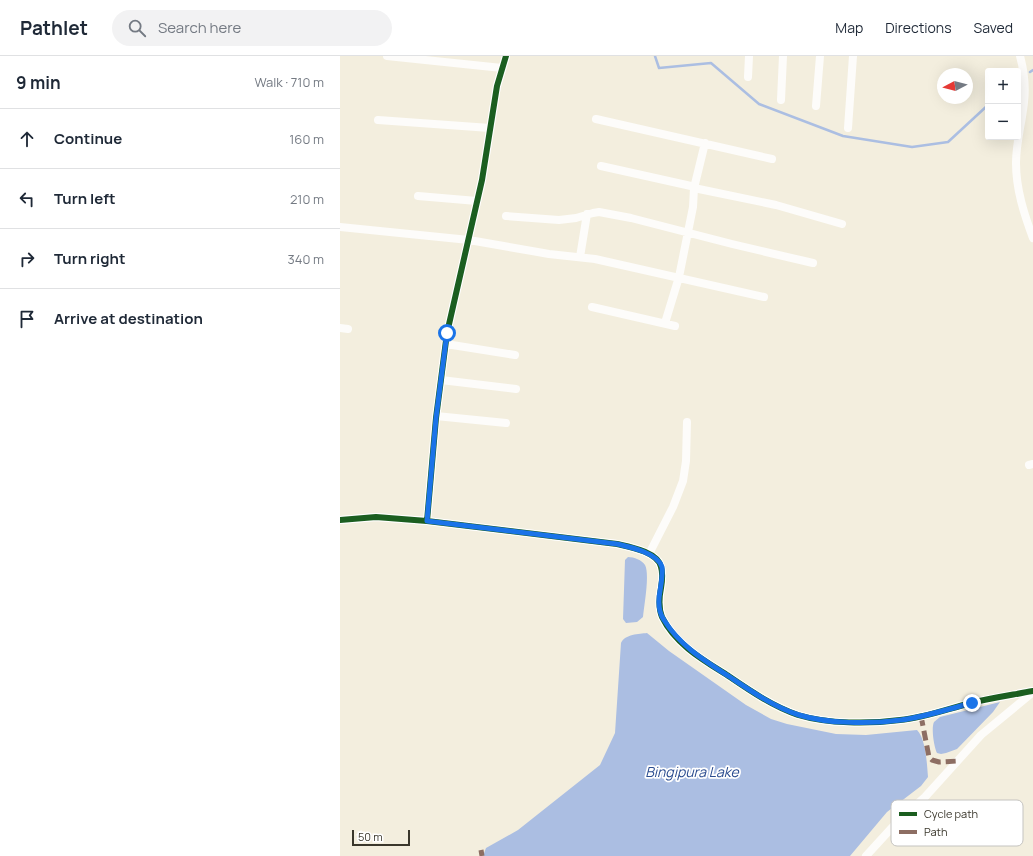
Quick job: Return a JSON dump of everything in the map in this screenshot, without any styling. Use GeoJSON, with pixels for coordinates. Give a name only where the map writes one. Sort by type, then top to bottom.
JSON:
{"type":"FeatureCollection","features":[{"type":"Feature","properties":{"kind":"street"},"geometry":{"type":"LineString","coordinates":[[387,56],[502,68]]}},
{"type":"Feature","properties":{"kind":"street"},"geometry":{"type":"LineString","coordinates":[[427,521],[436,416],[446,344],[477,201],[497,86],[506,56]]}},
{"type":"Feature","properties":{"kind":"street"},"geometry":{"type":"LineString","coordinates":[[748,77],[750,56]]}},
{"type":"Feature","properties":{"kind":"street"},"geometry":{"type":"LineString","coordinates":[[781,100],[782,56]]}},
{"type":"Feature","properties":{"kind":"street"},"geometry":{"type":"LineString","coordinates":[[816,106],[820,56]]}},
{"type":"Feature","properties":{"kind":"street"},"geometry":{"type":"LineString","coordinates":[[848,128],[853,56]]}},
{"type":"Feature","properties":{"kind":"street"},"geometry":{"type":"LineString","coordinates":[[1020,56],[1025,94],[1017,146],[1016,176],[1024,213],[1033,238]]}},
{"type":"Feature","properties":{"kind":"street"},"geometry":{"type":"LineString","coordinates":[[596,118],[772,159]]}},
{"type":"Feature","properties":{"kind":"street"},"geometry":{"type":"LineString","coordinates":[[378,120],[490,128]]}},
{"type":"Feature","properties":{"kind":"street"},"geometry":{"type":"LineString","coordinates":[[665,323],[678,277],[688,233],[693,207],[694,188],[705,143]]}},
{"type":"Feature","properties":{"kind":"street"},"geometry":{"type":"LineString","coordinates":[[601,166],[691,186],[694,188],[776,205],[842,224]]}},
{"type":"Feature","properties":{"kind":"street"},"geometry":{"type":"LineString","coordinates":[[418,196],[477,201]]}},
{"type":"Feature","properties":{"kind":"street"},"geometry":{"type":"LineString","coordinates":[[506,216],[559,220],[576,218],[599,212],[631,218],[813,263]]}},
{"type":"Feature","properties":{"kind":"street"},"geometry":{"type":"LineString","coordinates":[[580,257],[587,214]]}},
{"type":"Feature","properties":{"kind":"street"},"geometry":{"type":"LineString","coordinates":[[340,227],[469,240],[549,254],[595,259],[764,297]]}},
{"type":"Feature","properties":{"kind":"street"},"geometry":{"type":"LineString","coordinates":[[592,306],[675,326]]}},
{"type":"Feature","properties":{"kind":"street"},"geometry":{"type":"LineString","coordinates":[[446,344],[515,355]]}},
{"type":"Feature","properties":{"kind":"street"},"geometry":{"type":"LineString","coordinates":[[440,380],[516,389]]}},
{"type":"Feature","properties":{"kind":"street"},"geometry":{"type":"LineString","coordinates":[[436,416],[506,423]]}},
{"type":"Feature","properties":{"kind":"street"},"geometry":{"type":"LineString","coordinates":[[649,554],[673,507],[683,481],[686,461],[687,422]]}},
{"type":"Feature","properties":{"kind":"street"},"geometry":{"type":"LineString","coordinates":[[340,520],[376,517],[427,521],[610,543],[633,548],[649,554],[660,563],[662,567],[659,602],[660,613],[677,638],[701,659],[768,702],[798,714],[835,721],[901,720],[972,703],[1033,692]]}},
{"type":"Feature","properties":{"kind":"street"},"geometry":{"type":"LineString","coordinates":[[922,800],[981,735],[1033,692]]}},
{"type":"Feature","properties":{"kind":"street"},"geometry":{"type":"LineString","coordinates":[[866,856],[891,829]]}},
{"type":"Feature","properties":{"kind":"water"},"geometry":{"type":"Polygon","coordinates":[[[628,557],[638,559],[645,565],[647,583],[643,617],[637,622],[626,623],[623,619],[625,560],[628,557]]]}},
{"type":"Feature","properties":{"kind":"water","name":"Bingipura Lake"},"geometry":{"type":"Polygon","coordinates":[[[647,633],[669,651],[746,705],[771,719],[787,724],[836,734],[866,735],[917,730],[924,746],[928,777],[921,786],[903,800],[891,800],[891,809],[850,856],[483,856],[486,848],[518,830],[600,765],[615,733],[621,643],[629,636],[647,633]]]}},
{"type":"Feature","properties":{"kind":"water"},"geometry":{"type":"Polygon","coordinates":[[[1000,702],[993,712],[957,749],[941,754],[937,753],[934,742],[933,725],[934,722],[940,717],[1000,702]]]}},
{"type":"Feature","properties":{"kind":"waterway"},"geometry":{"type":"LineString","coordinates":[[655,56],[659,68],[711,63],[759,104],[843,136],[912,147],[948,142],[985,108]]}},
{"type":"Feature","properties":{"kind":"marked path"},"geometry":{"type":"LineString","coordinates":[[921,716],[929,757],[932,760],[939,762],[958,761]]}},
{"type":"Feature","properties":{"kind":"marked path"},"geometry":{"type":"LineString","coordinates":[[481,850],[482,856]]}},
{"type":"Feature","properties":{"kind":"cycle path"},"geometry":{"type":"LineString","coordinates":[[427,521],[436,418],[447,333],[482,180],[497,86],[506,56]]}},
{"type":"Feature","properties":{"kind":"cycle path"},"geometry":{"type":"LineString","coordinates":[[340,520],[376,517],[427,521],[617,544],[643,551],[655,558],[661,567],[662,578],[659,602],[660,610],[662,617],[674,635],[699,657],[761,697],[788,711],[810,718],[835,722],[862,723],[909,719],[979,701],[1033,691]]}},
{"type":"Feature","properties":{"kind":"route"},"geometry":{"type":"LineString","coordinates":[[447,333],[436,418],[427,521],[454,523],[617,544],[649,554],[660,563],[662,567],[659,608],[660,613],[670,630],[688,649],[701,659],[780,708],[807,717],[835,721],[859,722],[901,720],[972,703]]}}]}
